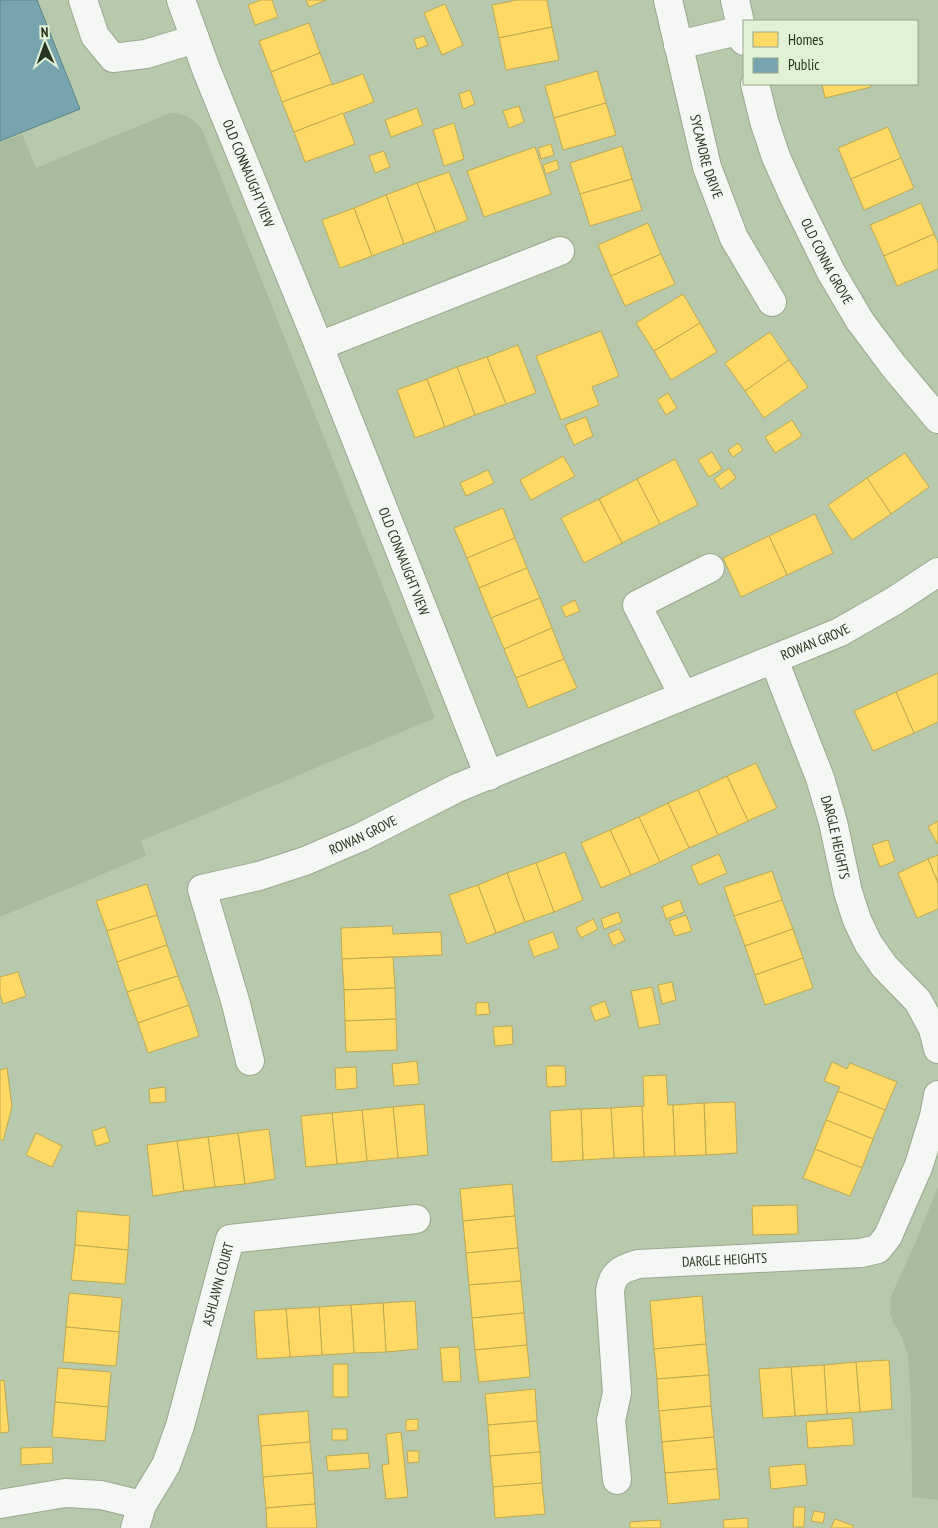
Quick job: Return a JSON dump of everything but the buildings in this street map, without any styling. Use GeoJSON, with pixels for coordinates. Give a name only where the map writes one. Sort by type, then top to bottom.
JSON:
{"type":"FeatureCollection","features":[{"type":"Feature","properties":{"kind":"street"},"geometry":{"type":"LineString","coordinates":[[83,0],[95,36],[113,58],[146,54],[195,39]]}},
{"type":"Feature","properties":{"kind":"street","name":"OLD CONNAUGHT VIEW"},"geometry":{"type":"LineString","coordinates":[[181,0],[206,69],[319,346],[488,776]]}},
{"type":"Feature","properties":{"kind":"street","name":"SYCAMORE DRIVE"},"geometry":{"type":"LineString","coordinates":[[668,0],[707,167],[734,238],[772,302]]}},
{"type":"Feature","properties":{"kind":"street"},"geometry":{"type":"LineString","coordinates":[[678,45],[743,35],[735,0]]}},
{"type":"Feature","properties":{"kind":"street","name":"OLD CONNA GROVE"},"geometry":{"type":"LineString","coordinates":[[755,85],[764,121],[776,157],[792,195],[831,272],[860,321],[892,364],[938,418]]}},
{"type":"Feature","properties":{"kind":"street"},"geometry":{"type":"LineString","coordinates":[[319,346],[560,251]]}},
{"type":"Feature","properties":{"kind":"street"},"geometry":{"type":"LineString","coordinates":[[683,695],[637,605],[710,568]]}},
{"type":"Feature","properties":{"kind":"street","name":"ROWAN GROVE"},"geometry":{"type":"LineString","coordinates":[[250,1061],[236,1004],[202,889],[259,876],[306,861],[361,837],[457,788],[840,632],[894,602],[938,572]]}},
{"type":"Feature","properties":{"kind":"street","name":"DARGLE HEIGHTS"},"geometry":{"type":"LineString","coordinates":[[774,660],[820,778],[833,822],[848,892],[857,920],[868,943],[884,966],[928,995],[938,1049]]}},
{"type":"Feature","properties":{"kind":"street","name":"DARGLE HEIGHTS"},"geometry":{"type":"LineString","coordinates":[[617,1480],[611,1420],[618,1393],[610,1292],[611,1284],[616,1274],[625,1267],[638,1264],[861,1253],[878,1249],[888,1236],[919,1164],[934,1116],[938,1095]]}},
{"type":"Feature","properties":{"kind":"street","name":"ASHLAWN COURT"},"geometry":{"type":"LineString","coordinates":[[0,1504],[65,1493],[101,1495],[138,1517],[166,1465],[180,1426],[230,1239],[416,1219]]}},
{"type":"Feature","properties":{"kind":"green space"},"geometry":{"type":"Polygon","coordinates":[[[170,113],[188,117],[202,129],[435,718],[141,841],[146,856],[0,917],[0,142],[22,134],[36,168],[170,113]]]}},
{"type":"Feature","properties":{"kind":"green space"},"geometry":{"type":"Polygon","coordinates":[[[938,1187],[938,1500],[912,1497],[911,1402],[908,1355],[890,1313],[891,1296],[938,1187]]]}}]}
